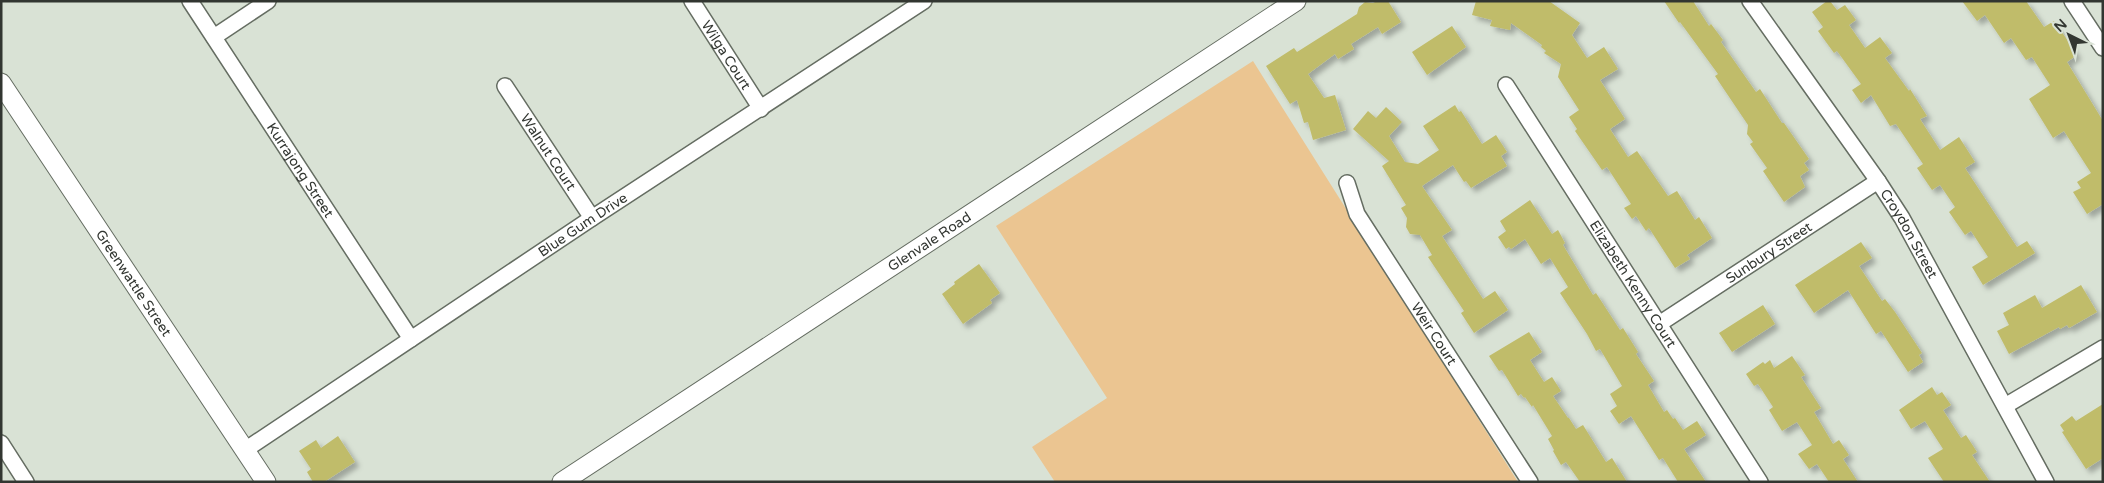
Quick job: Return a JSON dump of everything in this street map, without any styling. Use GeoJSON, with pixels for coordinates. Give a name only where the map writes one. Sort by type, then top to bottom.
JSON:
{"type":"FeatureCollection","features":[{"type":"Feature","properties":{"kind":"street","name":"Kurrajong Street"},"geometry":{"type":"LineString","coordinates":[[190,1],[411,339]]}},
{"type":"Feature","properties":{"kind":"street"},"geometry":{"type":"LineString","coordinates":[[214,37],[268,1]]}},
{"type":"Feature","properties":{"kind":"street","name":"Wilga Court"},"geometry":{"type":"LineString","coordinates":[[692,1],[761,109]]}},
{"type":"Feature","properties":{"kind":"street","name":"Blue Gum Drive"},"geometry":{"type":"LineString","coordinates":[[245,450],[592,218],[924,1]]}},
{"type":"Feature","properties":{"kind":"street","name":"Glenvale Road"},"geometry":{"type":"LineString","coordinates":[[562,482],[1296,1]]}},
{"type":"Feature","properties":{"kind":"street","name":"Croydon Street"},"geometry":{"type":"LineString","coordinates":[[1750,1],[1878,181],[1902,218],[2046,482]]}},
{"type":"Feature","properties":{"kind":"street"},"geometry":{"type":"LineString","coordinates":[[2072,1],[2103,48]]}},
{"type":"Feature","properties":{"kind":"street","name":"Greenwattle Street"},"geometry":{"type":"LineString","coordinates":[[1,83],[266,482]]}},
{"type":"Feature","properties":{"kind":"street","name":"Elizabeth Kenny Court"},"geometry":{"type":"LineString","coordinates":[[1506,85],[1760,482]]}},
{"type":"Feature","properties":{"kind":"street","name":"Walnut Court"},"geometry":{"type":"LineString","coordinates":[[504,86],[592,218]]}},
{"type":"Feature","properties":{"kind":"street","name":"Sunbury Street"},"geometry":{"type":"LineString","coordinates":[[1659,324],[1878,181]]}},
{"type":"Feature","properties":{"kind":"street","name":"Weir Court"},"geometry":{"type":"LineString","coordinates":[[1347,183],[1357,214],[1530,482]]}},
{"type":"Feature","properties":{"kind":"street"},"geometry":{"type":"LineString","coordinates":[[2005,406],[2103,348]]}},
{"type":"Feature","properties":{"kind":"street"},"geometry":{"type":"LineString","coordinates":[[1,443],[26,482]]}},
{"type":"Feature","properties":{"kind":"shaded area"},"geometry":{"type":"Polygon","coordinates":[[[1253,61],[1518,482],[1055,482],[1032,447],[1107,398],[996,226],[1253,61]]]}},
{"type":"Feature","properties":{"kind":"building"},"geometry":{"type":"Polygon","coordinates":[[[1388,1],[1401,22],[1382,34],[1378,27],[1351,44],[1354,49],[1338,59],[1335,54],[1308,74],[1324,98],[1335,95],[1346,130],[1313,140],[1308,122],[1304,123],[1297,100],[1290,104],[1266,66],[1294,48],[1297,52],[1357,14],[1359,7],[1365,2],[1373,3],[1388,1]]]}},
{"type":"Feature","properties":{"kind":"building"},"geometry":{"type":"Polygon","coordinates":[[[1476,1],[1549,1],[1580,23],[1572,35],[1587,58],[1604,47],[1618,69],[1600,80],[1625,119],[1610,129],[1628,157],[1637,151],[1668,196],[1677,191],[1695,220],[1699,217],[1712,238],[1687,255],[1690,259],[1675,268],[1649,228],[1646,231],[1636,216],[1632,219],[1624,208],[1631,204],[1607,167],[1602,170],[1575,131],[1577,129],[1569,117],[1579,110],[1558,77],[1561,64],[1544,53],[1546,51],[1541,47],[1542,45],[1511,23],[1510,30],[1490,26],[1492,20],[1472,15],[1476,1]]]}},
{"type":"Feature","properties":{"kind":"building"},"geometry":{"type":"Polygon","coordinates":[[[1664,1],[1693,1],[1709,26],[1711,24],[1723,40],[1721,42],[1756,92],[1760,89],[1809,159],[1804,163],[1809,170],[1800,176],[1805,187],[1784,202],[1763,171],[1767,168],[1750,144],[1753,142],[1747,134],[1748,125],[1715,76],[1718,74],[1664,1]]]}},
{"type":"Feature","properties":{"kind":"building"},"geometry":{"type":"Polygon","coordinates":[[[1827,1],[1830,1],[1837,10],[1845,5],[1856,20],[1849,25],[1865,48],[1880,37],[1892,53],[1885,58],[1909,91],[1910,89],[1927,116],[1920,119],[1940,150],[1959,137],[1975,162],[1965,168],[2017,247],[2027,241],[2035,253],[1983,285],[1972,267],[1988,257],[1971,231],[1965,235],[1949,212],[1955,207],[1940,185],[1932,190],[1917,168],[1923,164],[1896,124],[1890,126],[1871,95],[1861,103],[1852,90],[1861,84],[1837,51],[1834,53],[1818,31],[1823,27],[1812,12],[1827,1]]]}},
{"type":"Feature","properties":{"kind":"building"},"geometry":{"type":"Polygon","coordinates":[[[1962,1],[2026,1],[2044,27],[2054,21],[2068,41],[2077,55],[2067,62],[2103,121],[2103,204],[2087,214],[2073,192],[2081,188],[2077,182],[2091,173],[2064,131],[2053,138],[2029,99],[2050,85],[2032,57],[2026,60],[2011,38],[2004,43],[1985,15],[1977,21],[1962,1]]]}},
{"type":"Feature","properties":{"kind":"building"},"geometry":{"type":"Polygon","coordinates":[[[1452,26],[1466,47],[1427,75],[1412,52],[1452,26]]]}},
{"type":"Feature","properties":{"kind":"building"},"geometry":{"type":"Polygon","coordinates":[[[1455,105],[1459,112],[1461,111],[1482,144],[1496,135],[1507,152],[1501,156],[1507,166],[1471,188],[1466,181],[1464,182],[1453,165],[1422,186],[1452,230],[1442,236],[1483,299],[1495,291],[1508,310],[1474,333],[1461,313],[1464,311],[1428,257],[1432,255],[1420,235],[1410,234],[1406,227],[1407,218],[1401,208],[1406,205],[1382,166],[1389,161],[1353,129],[1368,111],[1376,118],[1386,107],[1402,122],[1389,136],[1405,162],[1418,164],[1439,150],[1423,126],[1455,105]]]}},
{"type":"Feature","properties":{"kind":"building"},"geometry":{"type":"Polygon","coordinates":[[[1530,200],[1552,234],[1558,230],[1565,243],[1563,245],[1593,295],[1596,293],[1620,330],[1623,328],[1638,352],[1636,354],[1654,381],[1648,385],[1664,412],[1667,410],[1683,430],[1697,421],[1706,435],[1684,449],[1706,482],[1678,482],[1663,458],[1659,460],[1631,416],[1619,424],[1610,411],[1617,406],[1610,394],[1622,386],[1600,349],[1596,351],[1560,293],[1568,287],[1550,258],[1541,264],[1525,239],[1511,249],[1509,247],[1506,249],[1498,237],[1506,231],[1500,221],[1530,200]]]}},
{"type":"Feature","properties":{"kind":"building"},"geometry":{"type":"Polygon","coordinates":[[[1861,242],[1872,258],[1859,266],[1882,301],[1885,299],[1895,312],[1922,353],[1919,355],[1923,362],[1908,372],[1881,331],[1876,334],[1848,290],[1814,313],[1795,285],[1861,242]]]}},
{"type":"Feature","properties":{"kind":"building"},"geometry":{"type":"Polygon","coordinates":[[[979,264],[1000,293],[990,300],[992,303],[963,324],[942,294],[955,284],[954,282],[979,264]]]}},
{"type":"Feature","properties":{"kind":"building"},"geometry":{"type":"Polygon","coordinates":[[[2081,285],[2097,312],[2069,328],[2067,325],[2060,329],[2059,327],[2009,354],[1997,331],[2009,325],[2003,313],[2035,295],[2042,308],[2081,285]]]}},
{"type":"Feature","properties":{"kind":"building"},"geometry":{"type":"Polygon","coordinates":[[[1763,305],[1775,324],[1732,352],[1719,333],[1763,305]]]}},
{"type":"Feature","properties":{"kind":"building"},"geometry":{"type":"Polygon","coordinates":[[[1529,332],[1542,352],[1530,360],[1544,382],[1552,377],[1561,391],[1553,396],[1576,429],[1583,425],[1606,462],[1612,458],[1627,482],[1580,482],[1566,462],[1561,465],[1548,439],[1552,436],[1533,405],[1532,407],[1521,394],[1518,396],[1502,370],[1499,371],[1489,356],[1529,332]]]}},
{"type":"Feature","properties":{"kind":"building"},"geometry":{"type":"Polygon","coordinates":[[[1792,356],[1805,375],[1801,377],[1821,408],[1814,412],[1833,444],[1839,440],[1849,455],[1843,459],[1858,482],[1829,482],[1817,464],[1809,469],[1798,454],[1812,445],[1797,422],[1782,431],[1769,410],[1773,407],[1758,384],[1754,386],[1746,374],[1763,362],[1765,364],[1770,360],[1774,368],[1792,356]]]}},
{"type":"Feature","properties":{"kind":"building"},"geometry":{"type":"Polygon","coordinates":[[[1932,387],[1937,395],[1942,392],[1951,405],[1943,410],[1961,438],[1966,435],[1977,452],[1972,455],[1990,482],[1944,482],[1928,458],[1943,449],[1925,421],[1911,429],[1899,410],[1932,387]]]}},
{"type":"Feature","properties":{"kind":"building"},"geometry":{"type":"Polygon","coordinates":[[[2103,404],[2103,458],[2086,469],[2062,432],[2064,431],[2060,425],[2072,416],[2076,421],[2103,404]]]}},
{"type":"Feature","properties":{"kind":"building"},"geometry":{"type":"Polygon","coordinates":[[[338,436],[355,462],[324,482],[313,482],[307,472],[311,469],[299,451],[316,440],[321,448],[338,436]]]}}]}
